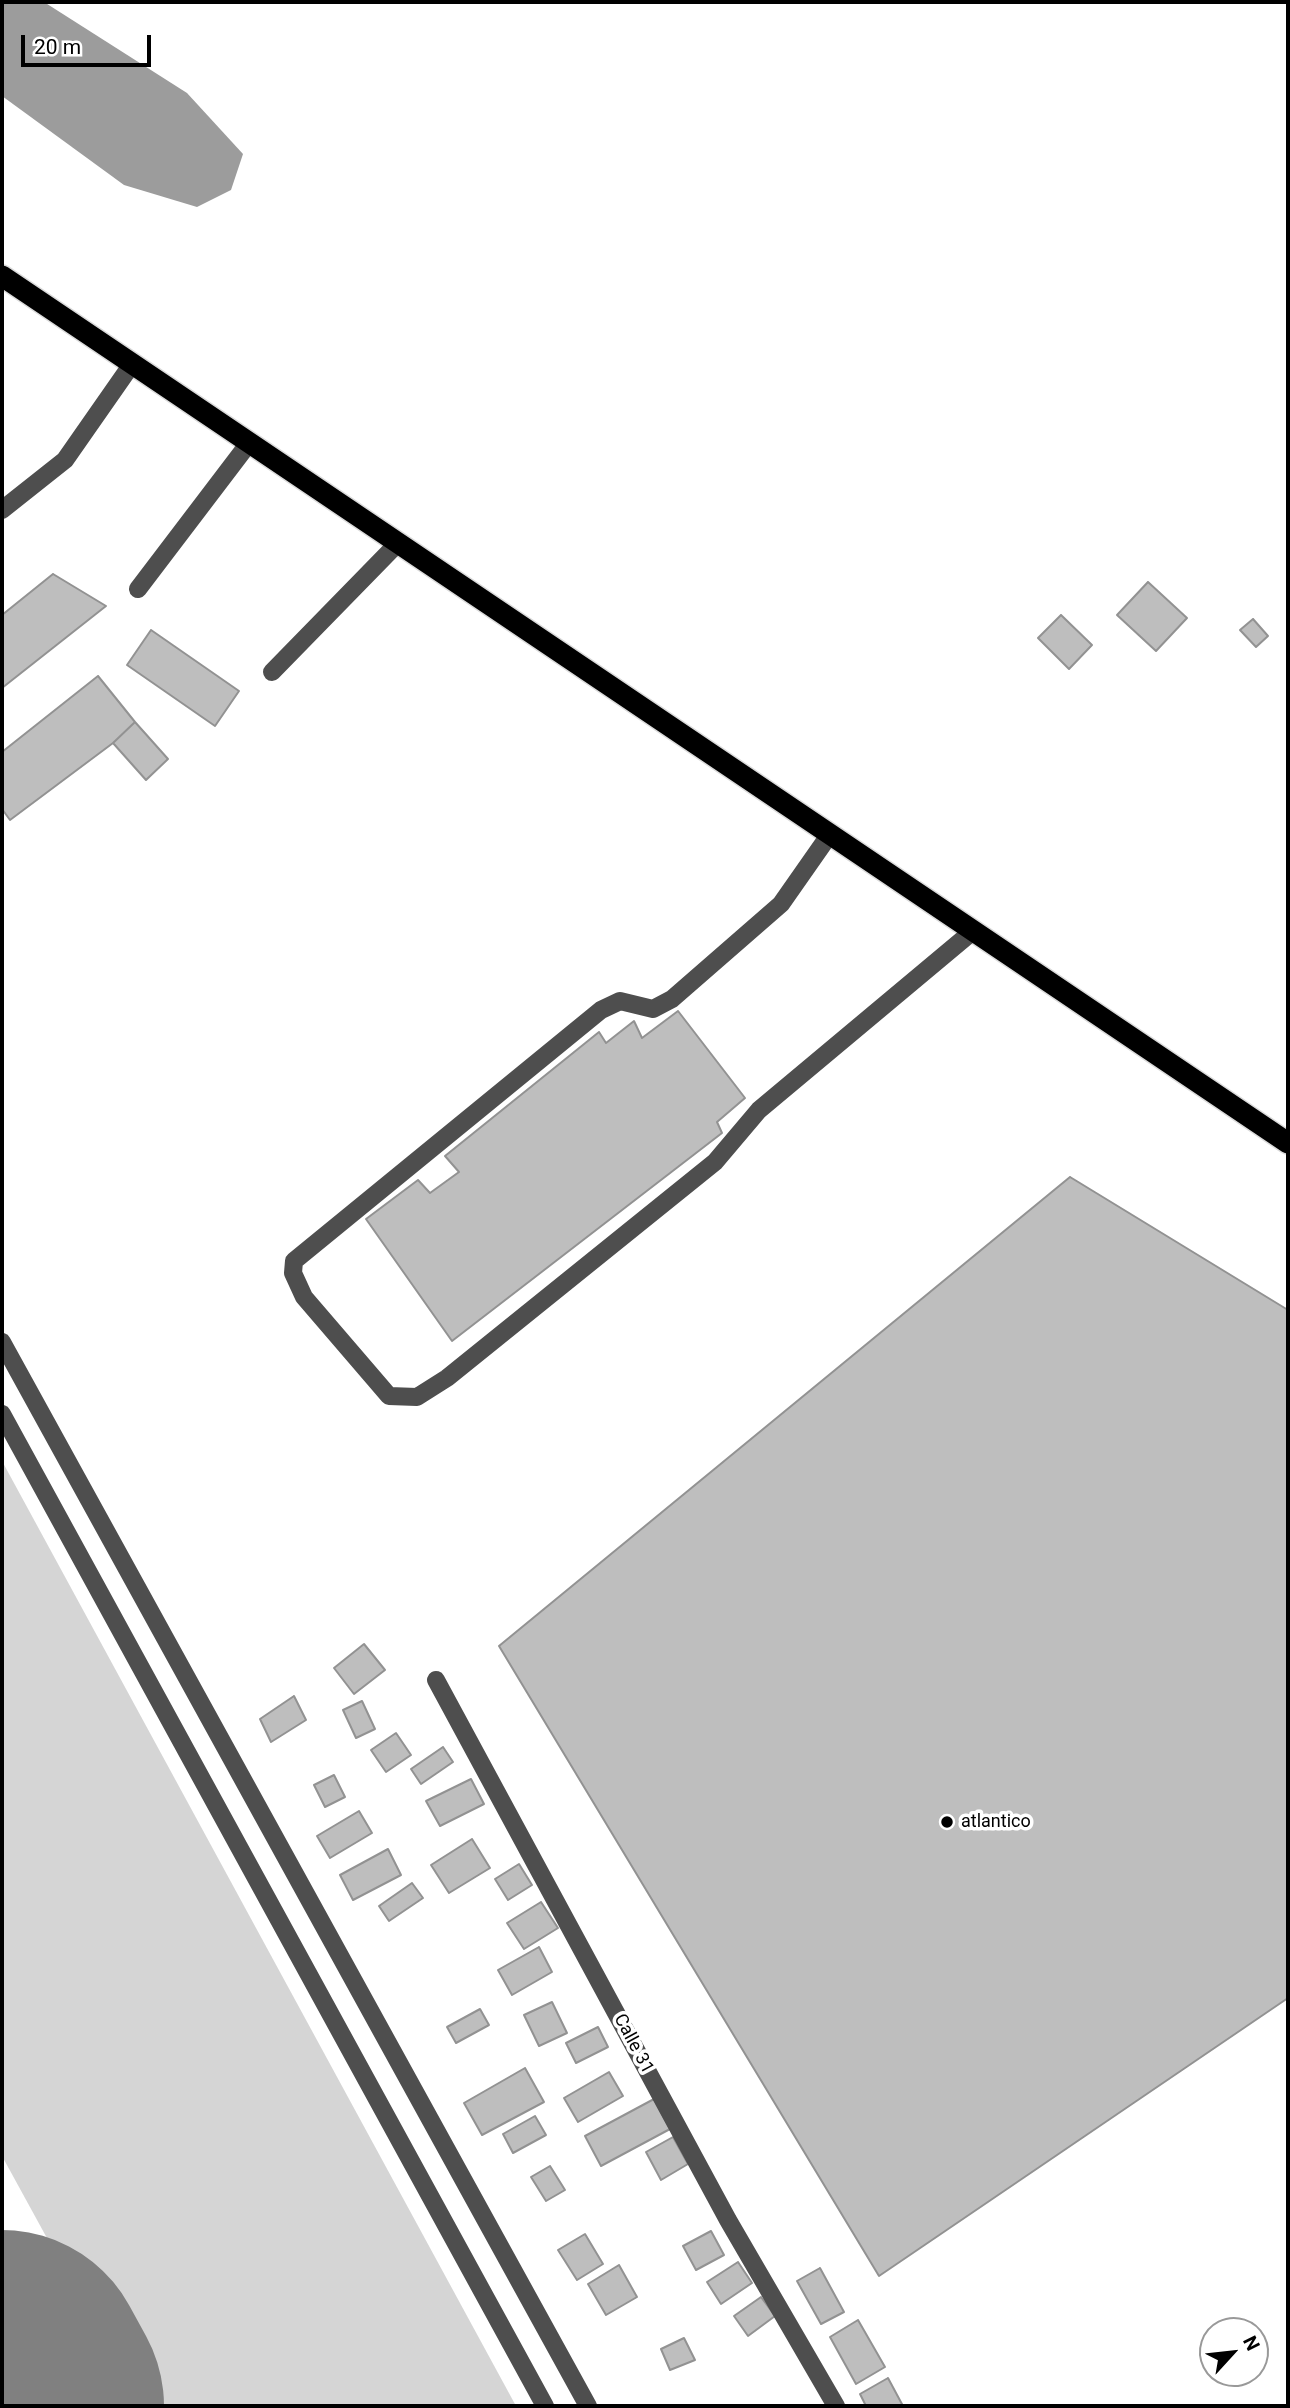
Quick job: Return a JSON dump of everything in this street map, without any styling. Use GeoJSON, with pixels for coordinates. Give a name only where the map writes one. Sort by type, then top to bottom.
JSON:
{"type":"FeatureCollection","features":[{"type":"Feature","properties":{"kind":"highway"},"geometry":{"type":"LineString","coordinates":[[2,276],[1288,1143]]}},
{"type":"Feature","properties":{"kind":"street"},"geometry":{"type":"LineString","coordinates":[[2,510],[65,460],[132,364]]}},
{"type":"Feature","properties":{"kind":"street"},"geometry":{"type":"LineString","coordinates":[[138,589],[249,443]]}},
{"type":"Feature","properties":{"kind":"street"},"geometry":{"type":"LineString","coordinates":[[272,672],[398,543]]}},
{"type":"Feature","properties":{"kind":"street"},"geometry":{"type":"LineString","coordinates":[[830,834],[781,904],[672,999],[653,1009],[620,1000],[601,1010],[294,1261],[293,1273],[304,1297],[389,1396],[418,1397],[447,1378],[715,1162],[760,1110],[973,931]]}},
{"type":"Feature","properties":{"kind":"street"},"geometry":{"type":"LineString","coordinates":[[2,1342],[588,2406]]}},
{"type":"Feature","properties":{"kind":"street"},"geometry":{"type":"LineString","coordinates":[[2,1414],[545,2406]]}},
{"type":"Feature","properties":{"kind":"street","name":"Calle 31"},"geometry":{"type":"LineString","coordinates":[[436,1679],[728,2220],[836,2406]]}},
{"type":"Feature","properties":{"kind":"shaded area"},"geometry":{"type":"Polygon","coordinates":[[[2,2],[44,2],[187,93],[243,154],[231,190],[197,207],[124,185],[2,96],[2,2]]]}},
{"type":"Feature","properties":{"kind":"shaded area"},"geometry":{"type":"Polygon","coordinates":[[[2,1461],[516,2406],[139,2406],[2,2156],[2,1461]]]}},
{"type":"Feature","properties":{"kind":"building"},"geometry":{"type":"Polygon","coordinates":[[[53,574],[106,606],[2,688],[2,615],[53,574]]]}},
{"type":"Feature","properties":{"kind":"building"},"geometry":{"type":"Polygon","coordinates":[[[1148,582],[1187,618],[1156,651],[1117,615],[1148,582]]]}},
{"type":"Feature","properties":{"kind":"building"},"geometry":{"type":"Polygon","coordinates":[[[1061,615],[1092,645],[1069,669],[1038,638],[1061,615]]]}},
{"type":"Feature","properties":{"kind":"building"},"geometry":{"type":"Polygon","coordinates":[[[1253,619],[1268,636],[1256,647],[1240,630],[1253,619]]]}},
{"type":"Feature","properties":{"kind":"building"},"geometry":{"type":"Polygon","coordinates":[[[151,630],[239,691],[215,726],[127,665],[151,630]]]}},
{"type":"Feature","properties":{"kind":"building"},"geometry":{"type":"Polygon","coordinates":[[[98,676],[135,722],[113,743],[10,820],[2,809],[2,752],[98,676]]]}},
{"type":"Feature","properties":{"kind":"building"},"geometry":{"type":"Polygon","coordinates":[[[135,722],[168,759],[146,780],[113,743],[135,722]]]}},
{"type":"Feature","properties":{"kind":"building"},"geometry":{"type":"Polygon","coordinates":[[[678,1011],[745,1098],[717,1122],[722,1133],[452,1341],[366,1219],[418,1180],[430,1193],[459,1172],[445,1156],[599,1032],[606,1043],[634,1021],[642,1038],[678,1011]]]}},
{"type":"Feature","properties":{"kind":"building","name":"atlantico"},"geometry":{"type":"Polygon","coordinates":[[[1070,1177],[1288,1310],[1288,1998],[879,2276],[499,1646],[1070,1177]]]}},
{"type":"Feature","properties":{"kind":"building"},"geometry":{"type":"Polygon","coordinates":[[[364,1644],[385,1670],[354,1694],[334,1668],[364,1644]]]}},
{"type":"Feature","properties":{"kind":"building"},"geometry":{"type":"Polygon","coordinates":[[[294,1696],[306,1720],[271,1742],[260,1719],[294,1696]]]}},
{"type":"Feature","properties":{"kind":"building"},"geometry":{"type":"Polygon","coordinates":[[[362,1701],[375,1729],[356,1738],[343,1710],[362,1701]]]}},
{"type":"Feature","properties":{"kind":"building"},"geometry":{"type":"Polygon","coordinates":[[[396,1733],[411,1755],[386,1772],[371,1750],[396,1733]]]}},
{"type":"Feature","properties":{"kind":"building"},"geometry":{"type":"Polygon","coordinates":[[[443,1747],[453,1762],[421,1784],[411,1769],[443,1747]]]}},
{"type":"Feature","properties":{"kind":"building"},"geometry":{"type":"Polygon","coordinates":[[[334,1775],[345,1797],[325,1807],[314,1785],[334,1775]]]}},
{"type":"Feature","properties":{"kind":"building"},"geometry":{"type":"Polygon","coordinates":[[[471,1779],[484,1804],[440,1826],[426,1801],[471,1779]]]}},
{"type":"Feature","properties":{"kind":"building"},"geometry":{"type":"Polygon","coordinates":[[[359,1811],[372,1833],[330,1858],[317,1836],[359,1811]]]}},
{"type":"Feature","properties":{"kind":"building"},"geometry":{"type":"Polygon","coordinates":[[[472,1839],[490,1868],[449,1893],[431,1865],[472,1839]]]}},
{"type":"Feature","properties":{"kind":"building"},"geometry":{"type":"Polygon","coordinates":[[[388,1849],[401,1875],[353,1900],[340,1875],[388,1849]]]}},
{"type":"Feature","properties":{"kind":"building"},"geometry":{"type":"Polygon","coordinates":[[[519,1864],[532,1885],[508,1900],[495,1879],[519,1864]]]}},
{"type":"Feature","properties":{"kind":"building"},"geometry":{"type":"Polygon","coordinates":[[[412,1883],[423,1898],[389,1921],[379,1906],[412,1883]]]}},
{"type":"Feature","properties":{"kind":"building"},"geometry":{"type":"Polygon","coordinates":[[[541,1902],[558,1928],[524,1949],[507,1923],[541,1902]]]}},
{"type":"Feature","properties":{"kind":"building"},"geometry":{"type":"Polygon","coordinates":[[[539,1947],[552,1972],[512,1995],[498,1970],[539,1947]]]}},
{"type":"Feature","properties":{"kind":"building"},"geometry":{"type":"Polygon","coordinates":[[[552,2002],[567,2033],[539,2046],[524,2015],[552,2002]]]}},
{"type":"Feature","properties":{"kind":"building"},"geometry":{"type":"Polygon","coordinates":[[[480,2009],[489,2025],[456,2043],[447,2027],[480,2009]]]}},
{"type":"Feature","properties":{"kind":"building"},"geometry":{"type":"Polygon","coordinates":[[[598,2027],[608,2047],[576,2063],[566,2043],[598,2027]]]}},
{"type":"Feature","properties":{"kind":"building"},"geometry":{"type":"Polygon","coordinates":[[[525,2068],[544,2102],[482,2135],[464,2103],[525,2068]]]}},
{"type":"Feature","properties":{"kind":"building"},"geometry":{"type":"Polygon","coordinates":[[[609,2072],[623,2096],[578,2122],[564,2098],[609,2072]]]}},
{"type":"Feature","properties":{"kind":"building"},"geometry":{"type":"Polygon","coordinates":[[[654,2099],[670,2129],[601,2166],[585,2136],[654,2099]]]}},
{"type":"Feature","properties":{"kind":"building"},"geometry":{"type":"Polygon","coordinates":[[[535,2116],[546,2135],[513,2153],[503,2134],[535,2116]]]}},
{"type":"Feature","properties":{"kind":"building"},"geometry":{"type":"Polygon","coordinates":[[[673,2137],[688,2164],[661,2180],[646,2152],[673,2137]]]}},
{"type":"Feature","properties":{"kind":"building"},"geometry":{"type":"Polygon","coordinates":[[[550,2166],[565,2190],[546,2201],[531,2177],[550,2166]]]}},
{"type":"Feature","properties":{"kind":"building"},"geometry":{"type":"Polygon","coordinates":[[[711,2231],[724,2255],[696,2270],[683,2246],[711,2231]]]}},
{"type":"Feature","properties":{"kind":"building"},"geometry":{"type":"Polygon","coordinates":[[[585,2234],[603,2264],[577,2280],[558,2250],[585,2234]]]}},
{"type":"Feature","properties":{"kind":"building"},"geometry":{"type":"Polygon","coordinates":[[[738,2262],[752,2283],[721,2304],[707,2282],[738,2262]]]}},
{"type":"Feature","properties":{"kind":"building"},"geometry":{"type":"Polygon","coordinates":[[[619,2265],[637,2297],[606,2315],[588,2284],[619,2265]]]}},
{"type":"Feature","properties":{"kind":"building"},"geometry":{"type":"Polygon","coordinates":[[[820,2268],[844,2312],[821,2324],[797,2281],[820,2268]]]}},
{"type":"Feature","properties":{"kind":"building"},"geometry":{"type":"Polygon","coordinates":[[[761,2297],[775,2316],[748,2336],[734,2316],[761,2297]]]}},
{"type":"Feature","properties":{"kind":"building"},"geometry":{"type":"Polygon","coordinates":[[[858,2320],[885,2367],[856,2384],[830,2337],[858,2320]]]}},
{"type":"Feature","properties":{"kind":"building"},"geometry":{"type":"Polygon","coordinates":[[[684,2338],[695,2360],[670,2370],[661,2349],[684,2338]]]}},
{"type":"Feature","properties":{"kind":"building"},"geometry":{"type":"Polygon","coordinates":[[[888,2378],[903,2406],[866,2406],[860,2394],[888,2378]]]}},
{"type":"Feature","properties":{"kind":"runway"},"geometry":{"type":"LineString","coordinates":[[2,2375],[19,2406]]}},
{"type":"Feature","properties":{"kind":"place","name":"atlantico"},"geometry":{"type":"Point","coordinates":[947,1822]}}]}
